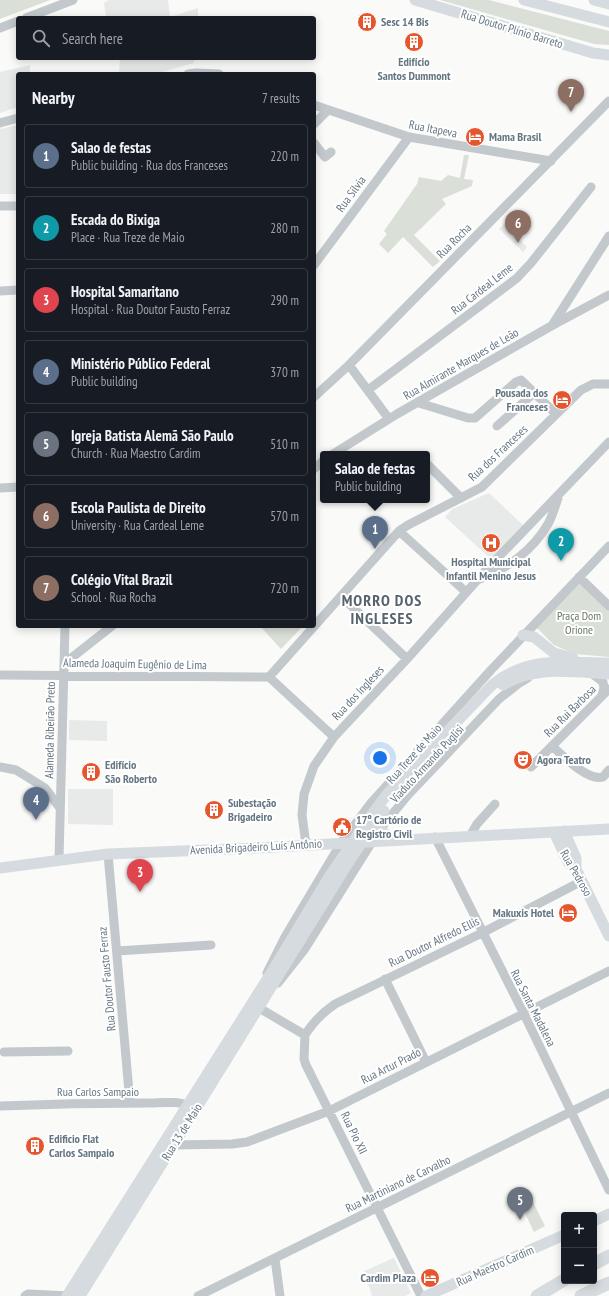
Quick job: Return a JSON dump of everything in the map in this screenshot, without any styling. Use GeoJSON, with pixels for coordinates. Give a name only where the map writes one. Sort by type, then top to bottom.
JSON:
{"type":"FeatureCollection","features":[{"type":"Feature","properties":{"kind":"highway"},"geometry":{"type":"LineString","coordinates":[[597,1262],[609,1256]]}},
{"type":"Feature","properties":{"kind":"highway"},"geometry":{"type":"LineString","coordinates":[[537,1296],[561,1282]]}},
{"type":"Feature","properties":{"kind":"highway"},"geometry":{"type":"LineString","coordinates":[[581,1296],[609,1283]]}},
{"type":"Feature","properties":{"kind":"main road","name":"Rua Doutor Plínio Barreto"},"geometry":{"type":"LineString","coordinates":[[415,0],[593,53],[609,55]]}},
{"type":"Feature","properties":{"kind":"main road"},"geometry":{"type":"LineString","coordinates":[[524,0],[609,22]]}},
{"type":"Feature","properties":{"kind":"main road"},"geometry":{"type":"LineString","coordinates":[[552,0],[609,14]]}},
{"type":"Feature","properties":{"kind":"main road"},"geometry":{"type":"LineString","coordinates":[[594,0],[609,4]]}},
{"type":"Feature","properties":{"kind":"main road"},"geometry":{"type":"LineString","coordinates":[[523,635],[534,637],[554,653],[574,658],[581,662],[609,663]]}},
{"type":"Feature","properties":{"kind":"main road","name":"Viaduto Armando Puglisi"},"geometry":{"type":"LineString","coordinates":[[278,969],[327,890],[353,855],[382,807],[492,685],[508,673],[522,666],[548,662],[581,662]]}},
{"type":"Feature","properties":{"kind":"main road","name":"Viaduto Armando Puglisi"},"geometry":{"type":"LineString","coordinates":[[382,807],[501,686],[521,676],[544,671]]}},
{"type":"Feature","properties":{"kind":"main road","name":"Rua Treze de Maio"},"geometry":{"type":"LineString","coordinates":[[544,671],[591,673]]}},
{"type":"Feature","properties":{"kind":"main road"},"geometry":{"type":"LineString","coordinates":[[591,673],[609,674]]}},
{"type":"Feature","properties":{"kind":"main road"},"geometry":{"type":"LineString","coordinates":[[383,825],[392,840]]}},
{"type":"Feature","properties":{"kind":"main road","name":"Avenida Brigadeiro Luís Antônio"},"geometry":{"type":"LineString","coordinates":[[0,868],[59,859],[108,854],[609,829]]}},
{"type":"Feature","properties":{"kind":"main road","name":"Rua Pedroso"},"geometry":{"type":"LineString","coordinates":[[559,832],[568,862],[576,869],[609,936]]}},
{"type":"Feature","properties":{"kind":"main road","name":"Rua 13 de Maio"},"geometry":{"type":"LineString","coordinates":[[71,1296],[278,969]]}},
{"type":"Feature","properties":{"kind":"main road","name":"Rua 13 de Maio"},"geometry":{"type":"LineString","coordinates":[[71,1296],[174,1146],[191,1107]]}},
{"type":"Feature","properties":{"kind":"main road"},"geometry":{"type":"LineString","coordinates":[[597,1220],[609,1214]]}},
{"type":"Feature","properties":{"kind":"main road","name":"Rua Maestro Cardim"},"geometry":{"type":"LineString","coordinates":[[426,1296],[561,1236]]}},
{"type":"Feature","properties":{"kind":"street"},"geometry":{"type":"LineString","coordinates":[[31,16],[73,0]]}},
{"type":"Feature","properties":{"kind":"street"},"geometry":{"type":"LineString","coordinates":[[0,28],[16,22]]}},
{"type":"Feature","properties":{"kind":"street","name":"Rua Rocha"},"geometry":{"type":"LineString","coordinates":[[316,395],[349,365],[551,161],[609,100]]}},
{"type":"Feature","properties":{"kind":"street","name":"Rua Itapeva"},"geometry":{"type":"LineString","coordinates":[[316,107],[409,137],[551,161]]}},
{"type":"Feature","properties":{"kind":"street"},"geometry":{"type":"LineString","coordinates":[[316,122],[328,110]]}},
{"type":"Feature","properties":{"kind":"street"},"geometry":{"type":"LineString","coordinates":[[0,123],[16,119]]}},
{"type":"Feature","properties":{"kind":"street","name":"Rua Sílvia"},"geometry":{"type":"LineString","coordinates":[[316,262],[409,137]]}},
{"type":"Feature","properties":{"kind":"street"},"geometry":{"type":"LineString","coordinates":[[316,145],[326,156]]}},
{"type":"Feature","properties":{"kind":"street","name":"Rua Cardeal Leme"},"geometry":{"type":"LineString","coordinates":[[368,390],[512,282],[530,264],[591,187]]}},
{"type":"Feature","properties":{"kind":"street"},"geometry":{"type":"LineString","coordinates":[[0,206],[16,206]]}},
{"type":"Feature","properties":{"kind":"street"},"geometry":{"type":"LineString","coordinates":[[553,325],[609,236]]}},
{"type":"Feature","properties":{"kind":"street"},"geometry":{"type":"LineString","coordinates":[[0,291],[16,290]]}},
{"type":"Feature","properties":{"kind":"street","name":"Rua Almirante Marques de Leão"},"geometry":{"type":"LineString","coordinates":[[338,451],[389,419],[553,325],[607,299]]}},
{"type":"Feature","properties":{"kind":"street"},"geometry":{"type":"LineString","coordinates":[[349,365],[389,419]]}},
{"type":"Feature","properties":{"kind":"street"},"geometry":{"type":"LineString","coordinates":[[419,402],[471,419],[480,415],[518,380],[523,381],[556,414]]}},
{"type":"Feature","properties":{"kind":"street","name":"Rua dos Franceses"},"geometry":{"type":"LineString","coordinates":[[316,626],[408,525],[482,487],[556,414],[588,386],[593,384],[609,384]]}},
{"type":"Feature","properties":{"kind":"street"},"geometry":{"type":"LineString","coordinates":[[497,426],[534,393]]}},
{"type":"Feature","properties":{"kind":"street","name":"Rua dos Ingleses"},"geometry":{"type":"LineString","coordinates":[[306,845],[302,815],[304,794],[314,766],[334,737],[407,659],[498,557],[609,442]]}},
{"type":"Feature","properties":{"kind":"street"},"geometry":{"type":"LineString","coordinates":[[430,467],[461,498]]}},
{"type":"Feature","properties":{"kind":"street"},"geometry":{"type":"LineString","coordinates":[[0,488],[16,488]]}},
{"type":"Feature","properties":{"kind":"street","name":"Rua dos Ingleses"},"geometry":{"type":"LineString","coordinates":[[478,580],[499,572],[539,538],[549,523],[559,495]]}},
{"type":"Feature","properties":{"kind":"street"},"geometry":{"type":"LineString","coordinates":[[400,532],[466,592]]}},
{"type":"Feature","properties":{"kind":"street","name":"Rua Treze de Maio"},"geometry":{"type":"LineString","coordinates":[[264,991],[285,937],[352,828],[384,787],[523,635],[609,546]]}},
{"type":"Feature","properties":{"kind":"street"},"geometry":{"type":"LineString","coordinates":[[579,577],[609,606]]}},
{"type":"Feature","properties":{"kind":"street"},"geometry":{"type":"LineString","coordinates":[[342,597],[407,659]]}},
{"type":"Feature","properties":{"kind":"street","name":"Alameda Ribeirão Preto"},"geometry":{"type":"LineString","coordinates":[[59,859],[65,628]]}},
{"type":"Feature","properties":{"kind":"street"},"geometry":{"type":"LineString","coordinates":[[64,660],[70,659],[109,628]]}},
{"type":"Feature","properties":{"kind":"street","name":"Rua dos Franceses"},"geometry":{"type":"LineString","coordinates":[[269,678],[314,628]]}},
{"type":"Feature","properties":{"kind":"street","name":"Rua Treze de Maio"},"geometry":{"type":"LineString","coordinates":[[264,991],[280,981],[304,950],[371,841],[408,795],[499,699],[518,684],[544,671]]}},
{"type":"Feature","properties":{"kind":"street"},"geometry":{"type":"LineString","coordinates":[[591,673],[603,682],[604,688],[602,695]]}},
{"type":"Feature","properties":{"kind":"street","name":"Alameda Joaquim Eugênio de Lima"},"geometry":{"type":"LineString","coordinates":[[0,675],[269,678]]}},
{"type":"Feature","properties":{"kind":"street"},"geometry":{"type":"LineString","coordinates":[[269,678],[334,737]]}},
{"type":"Feature","properties":{"kind":"street","name":"Rua Rui Barbosa"},"geometry":{"type":"LineString","coordinates":[[531,768],[609,688]]}},
{"type":"Feature","properties":{"kind":"street"},"geometry":{"type":"LineString","coordinates":[[552,746],[571,764],[597,778],[603,777],[609,770]]}},
{"type":"Feature","properties":{"kind":"street"},"geometry":{"type":"LineString","coordinates":[[0,767],[16,770],[45,788],[60,808]]}},
{"type":"Feature","properties":{"kind":"street"},"geometry":{"type":"LineString","coordinates":[[470,836],[477,824],[496,804]]}},
{"type":"Feature","properties":{"kind":"street"},"geometry":{"type":"LineString","coordinates":[[364,813],[372,823],[383,825]]}},
{"type":"Feature","properties":{"kind":"street"},"geometry":{"type":"LineString","coordinates":[[352,828],[383,825]]}},
{"type":"Feature","properties":{"kind":"street","name":"Rua Santa Madalena"},"geometry":{"type":"LineString","coordinates":[[435,837],[524,1014],[609,1190]]}},
{"type":"Feature","properties":{"kind":"street","name":"Rua Doutor Fausto Ferraz"},"geometry":{"type":"LineString","coordinates":[[108,854],[130,1103]]}},
{"type":"Feature","properties":{"kind":"street"},"geometry":{"type":"LineString","coordinates":[[331,860],[341,855],[346,856],[352,864],[351,874]]}},
{"type":"Feature","properties":{"kind":"street","name":"Rua Doutor Alfredo Ellis"},"geometry":{"type":"LineString","coordinates":[[305,1035],[322,1013],[335,1004],[482,933],[582,880]]}},
{"type":"Feature","properties":{"kind":"street"},"geometry":{"type":"LineString","coordinates":[[117,951],[211,945]]}},
{"type":"Feature","properties":{"kind":"street","name":"Rua Artur Prado"},"geometry":{"type":"LineString","coordinates":[[174,1146],[247,1142],[329,1111],[609,971]]}},
{"type":"Feature","properties":{"kind":"street"},"geometry":{"type":"LineString","coordinates":[[385,979],[426,1062]]}},
{"type":"Feature","properties":{"kind":"street"},"geometry":{"type":"LineString","coordinates":[[255,1005],[305,1035]]}},
{"type":"Feature","properties":{"kind":"street","name":"Rua Pio XII"},"geometry":{"type":"LineString","coordinates":[[305,1035],[304,1054],[306,1065],[421,1296]]}},
{"type":"Feature","properties":{"kind":"street"},"geometry":{"type":"LineString","coordinates":[[4,1052],[68,1051]]}},
{"type":"Feature","properties":{"kind":"street","name":"Rua Martiniano de Carvalho"},"geometry":{"type":"LineString","coordinates":[[198,1296],[572,1113],[609,1093]]}},
{"type":"Feature","properties":{"kind":"street","name":"Rua Carlos Sampaio"},"geometry":{"type":"LineString","coordinates":[[0,1106],[130,1103],[191,1107]]}},
{"type":"Feature","properties":{"kind":"street"},"geometry":{"type":"LineString","coordinates":[[275,1259],[280,1296]]}},
{"type":"Feature","properties":{"kind":"street"},"geometry":{"type":"LineString","coordinates":[[25,1296],[28,1294],[71,1296]]}},
{"type":"Feature","properties":{"kind":"shaded area"},"geometry":{"type":"Polygon","coordinates":[[[109,0],[168,0],[170,16],[106,16],[104,3],[109,0]]]}},
{"type":"Feature","properties":{"kind":"shaded area"},"geometry":{"type":"Polygon","coordinates":[[[198,8],[198,16],[173,16],[198,8]]]}},
{"type":"Feature","properties":{"kind":"shaded area"},"geometry":{"type":"Polygon","coordinates":[[[120,60],[194,60],[194,63],[162,72],[119,72],[120,60]]]}},
{"type":"Feature","properties":{"kind":"shaded area"},"geometry":{"type":"Polygon","coordinates":[[[30,65],[30,72],[16,72],[16,108],[0,113],[0,72],[30,65]]]}},
{"type":"Feature","properties":{"kind":"shaded area"},"geometry":{"type":"Polygon","coordinates":[[[16,125],[16,194],[0,194],[0,129],[16,125]]]}},
{"type":"Feature","properties":{"kind":"shaded area"},"geometry":{"type":"Polygon","coordinates":[[[504,224],[519,237],[518,238],[527,247],[523,252],[499,229],[504,224]]]}},
{"type":"Feature","properties":{"kind":"shaded area","name":"Hospital Municipal Infantil Menino Jesus"},"geometry":{"type":"Polygon","coordinates":[[[489,493],[524,526],[492,560],[445,517],[452,509],[489,493]]]}},
{"type":"Feature","properties":{"kind":"shaded area"},"geometry":{"type":"Polygon","coordinates":[[[69,720],[107,721],[107,741],[69,740],[69,720]]]}},
{"type":"Feature","properties":{"kind":"shaded area"},"geometry":{"type":"Polygon","coordinates":[[[68,789],[113,789],[113,825],[68,824],[68,789]]]}},
{"type":"Feature","properties":{"kind":"shaded area"},"geometry":{"type":"Polygon","coordinates":[[[394,1258],[411,1293],[405,1296],[372,1296],[364,1271],[394,1258]]]}},
{"type":"Feature","properties":{"kind":"green space"},"geometry":{"type":"Polygon","coordinates":[[[0,0],[50,0],[0,19],[0,0]]]}},
{"type":"Feature","properties":{"kind":"green space"},"geometry":{"type":"Polygon","coordinates":[[[440,0],[489,0],[609,31],[609,45],[594,44],[440,0]]]}},
{"type":"Feature","properties":{"kind":"green space"},"geometry":{"type":"Polygon","coordinates":[[[464,155],[469,155],[464,179],[473,180],[472,186],[442,199],[446,204],[414,235],[440,261],[433,267],[403,237],[388,253],[379,244],[387,234],[384,231],[417,184],[419,177],[441,181],[448,175],[460,178],[464,155]]]}},
{"type":"Feature","properties":{"kind":"green space","name":"Praça Dom Orione"},"geometry":{"type":"Polygon","coordinates":[[[579,581],[609,609],[609,657],[575,654],[554,645],[535,626],[579,581]]]}},
{"type":"Feature","properties":{"kind":"green space"},"geometry":{"type":"Polygon","coordinates":[[[262,628],[301,628],[281,649],[262,628]]]}},
{"type":"Feature","properties":{"kind":"green space"},"geometry":{"type":"Polygon","coordinates":[[[533,1202],[545,1226],[534,1232],[522,1207],[533,1202]]]}},
{"type":"Feature","properties":{"kind":"place","name":"Sesc 14 Bis"},"geometry":{"type":"Point","coordinates":[367,22]}},
{"type":"Feature","properties":{"kind":"place","name":"Edifício Santos Dummont"},"geometry":{"type":"Point","coordinates":[414,42]}},
{"type":"Feature","properties":{"kind":"place","name":"Colégio Vital Brazil"},"geometry":{"type":"Point","coordinates":[571,112]}},
{"type":"Feature","properties":{"kind":"place","name":"Mama Brasil"},"geometry":{"type":"Point","coordinates":[475,137]}},
{"type":"Feature","properties":{"kind":"place","name":"Escola Paulista de Direito"},"geometry":{"type":"Point","coordinates":[518,243]}},
{"type":"Feature","properties":{"kind":"place","name":"Pousada dos Franceses"},"geometry":{"type":"Point","coordinates":[562,400]}},
{"type":"Feature","properties":{"kind":"place","name":"Hospital Municipal Infantil Menino Jesus"},"geometry":{"type":"Point","coordinates":[491,543]}},
{"type":"Feature","properties":{"kind":"place","name":"Salao de festas"},"geometry":{"type":"Point","coordinates":[375,549]}},
{"type":"Feature","properties":{"kind":"place","name":"Escada do Bixiga"},"geometry":{"type":"Point","coordinates":[561,561]}},
{"type":"Feature","properties":{"kind":"place","name":"Agora Teatro"},"geometry":{"type":"Point","coordinates":[523,760]}},
{"type":"Feature","properties":{"kind":"place","name":"Edifício São Roberto"},"geometry":{"type":"Point","coordinates":[91,772]}},
{"type":"Feature","properties":{"kind":"place","name":"Subestação Brigadeiro"},"geometry":{"type":"Point","coordinates":[214,810]}},
{"type":"Feature","properties":{"kind":"place","name":"Ministério Público Federal"},"geometry":{"type":"Point","coordinates":[36,820]}},
{"type":"Feature","properties":{"kind":"place","name":"17º Cartório de Registro Civil"},"geometry":{"type":"Point","coordinates":[342,827]}},
{"type":"Feature","properties":{"kind":"place","name":"Hospital Samaritano"},"geometry":{"type":"Point","coordinates":[140,892]}},
{"type":"Feature","properties":{"kind":"place","name":"Makuxis Hotel"},"geometry":{"type":"Point","coordinates":[568,913]}},
{"type":"Feature","properties":{"kind":"place","name":"Edificio Flat Carlos Sampaio"},"geometry":{"type":"Point","coordinates":[35,1146]}},
{"type":"Feature","properties":{"kind":"place","name":"Igreja Batista Alemã São Paulo"},"geometry":{"type":"Point","coordinates":[520,1220]}},
{"type":"Feature","properties":{"kind":"place","name":"Cardim Plaza"},"geometry":{"type":"Point","coordinates":[430,1278]}},
{"type":"Feature","properties":{"kind":"district","name":"MORRO DOS INGLESES"},"geometry":{"type":"Point","coordinates":[382,609]}}]}
